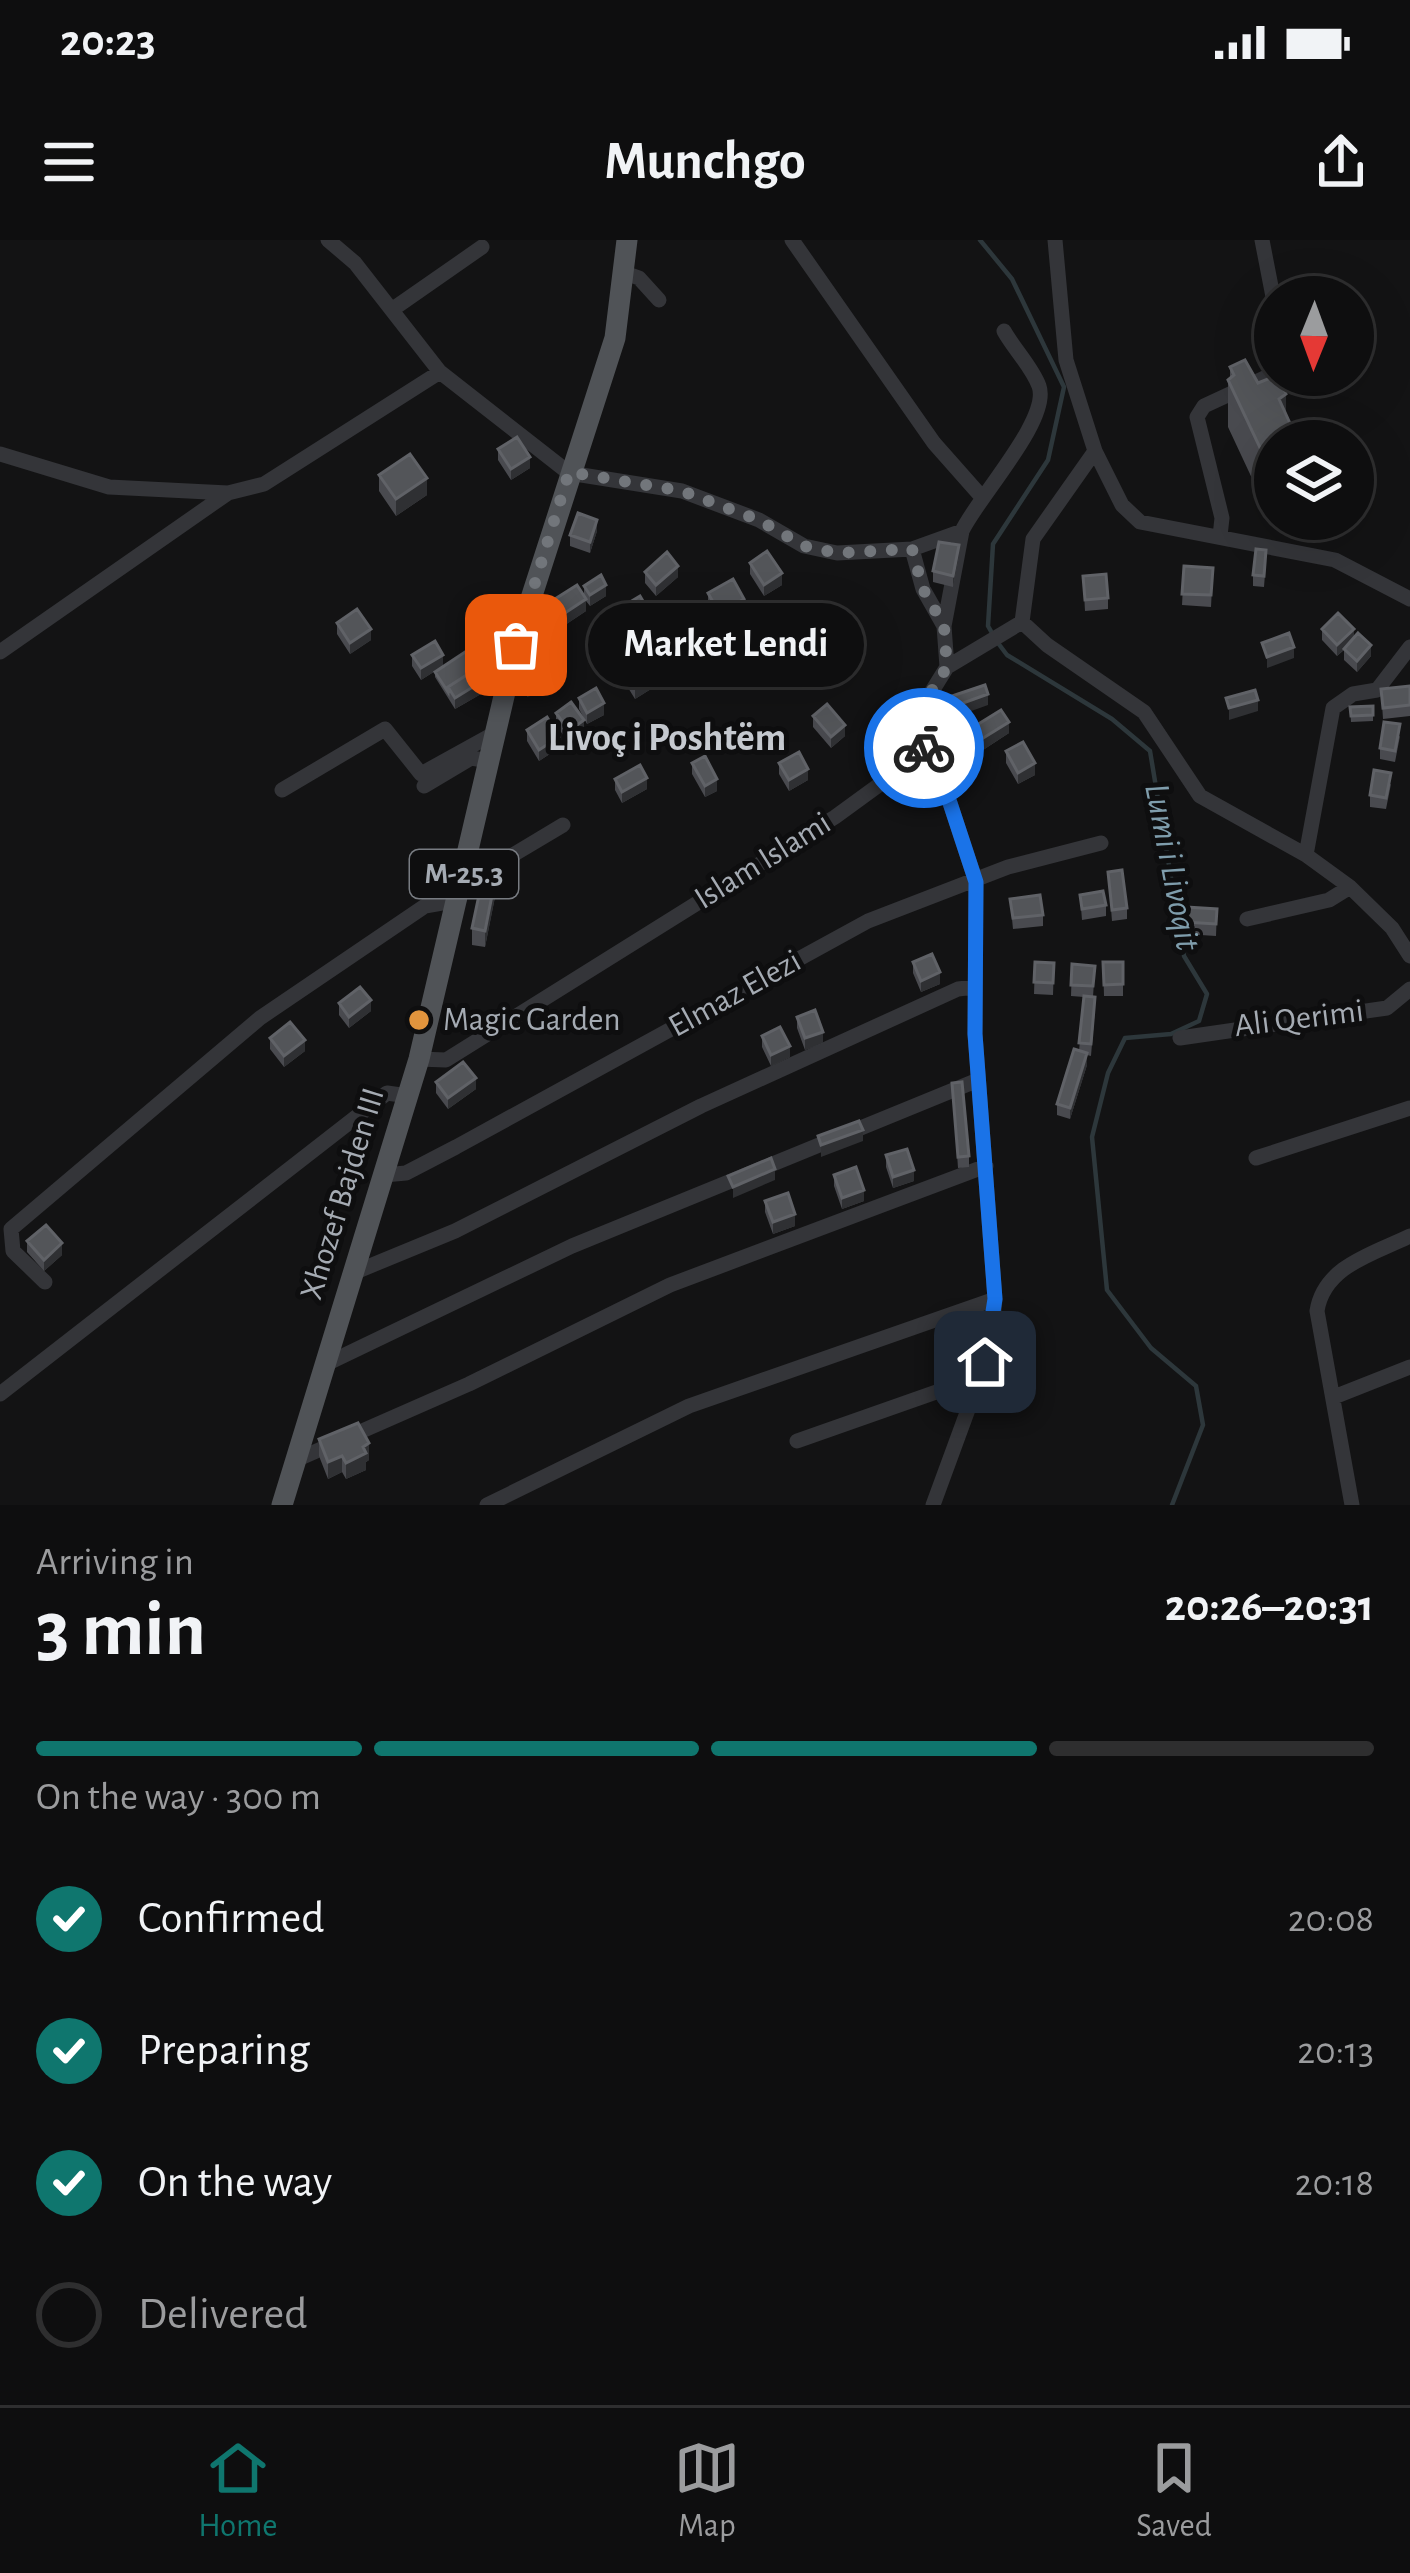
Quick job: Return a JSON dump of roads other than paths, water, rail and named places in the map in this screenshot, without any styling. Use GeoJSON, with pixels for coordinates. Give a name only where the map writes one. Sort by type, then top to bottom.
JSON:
{"type":"FeatureCollection","features":[{"type":"Feature","properties":{"kind":"main road","name":"Xhozef Bajden III"},"geometry":{"type":"LineString","coordinates":[[282,1505],[419,1059],[495,733],[569,472],[615,338],[627,240]]}},
{"type":"Feature","properties":{"kind":"street"},"geometry":{"type":"LineString","coordinates":[[328,240],[394,309],[440,372],[569,472],[682,491],[759,520],[804,546],[837,553],[912,549],[962,531]]}},
{"type":"Feature","properties":{"kind":"street"},"geometry":{"type":"LineString","coordinates":[[792,240],[934,442],[980,495]]}},
{"type":"Feature","properties":{"kind":"street"},"geometry":{"type":"LineString","coordinates":[[1055,240],[1066,361],[1095,451],[1122,505],[1140,522],[1335,560],[1410,599]]}},
{"type":"Feature","properties":{"kind":"street"},"geometry":{"type":"LineString","coordinates":[[1262,240],[1269,276]]}},
{"type":"Feature","properties":{"kind":"street"},"geometry":{"type":"LineString","coordinates":[[394,309],[482,247]]}},
{"type":"Feature","properties":{"kind":"street"},"geometry":{"type":"LineString","coordinates":[[626,272],[639,278],[659,300]]}},
{"type":"Feature","properties":{"kind":"street"},"geometry":{"type":"LineString","coordinates":[[1004,331],[1040,395],[1036,416],[1012,458],[980,495],[962,531],[944,626],[947,667],[1017,624],[1033,539],[1095,451]]}},
{"type":"Feature","properties":{"kind":"street"},"geometry":{"type":"LineString","coordinates":[[0,454],[109,488],[228,493],[264,484],[440,372]]}},
{"type":"Feature","properties":{"kind":"street"},"geometry":{"type":"LineString","coordinates":[[1220,536],[1222,518],[1197,417],[1204,406],[1254,383]]}},
{"type":"Feature","properties":{"kind":"street"},"geometry":{"type":"LineString","coordinates":[[0,652],[228,493]]}},
{"type":"Feature","properties":{"kind":"street"},"geometry":{"type":"LineString","coordinates":[[912,549],[923,589],[944,626]]}},
{"type":"Feature","properties":{"kind":"street"},"geometry":{"type":"LineString","coordinates":[[1017,624],[1144,712],[1200,796],[1306,855],[1350,887],[1391,928],[1410,956]]}},
{"type":"Feature","properties":{"kind":"street"},"geometry":{"type":"LineString","coordinates":[[1306,855],[1333,708],[1353,694],[1377,690],[1410,646]]}},
{"type":"Feature","properties":{"kind":"street","name":"Islam Islami"},"geometry":{"type":"LineString","coordinates":[[419,1059],[446,1060],[835,818],[883,782],[915,739],[929,695],[947,667]]}},
{"type":"Feature","properties":{"kind":"street"},"geometry":{"type":"LineString","coordinates":[[282,790],[385,729],[421,774],[495,733]]}},
{"type":"Feature","properties":{"kind":"street"},"geometry":{"type":"LineString","coordinates":[[915,739],[950,803],[976,882],[978,1080],[995,1299],[991,1347],[933,1505]]}},
{"type":"Feature","properties":{"kind":"street"},"geometry":{"type":"LineString","coordinates":[[424,786],[471,758],[490,761]]}},
{"type":"Feature","properties":{"kind":"street"},"geometry":{"type":"LineString","coordinates":[[464,874],[482,874],[563,825]]}},
{"type":"Feature","properties":{"kind":"street","name":"Elmaz Elezi"},"geometry":{"type":"LineString","coordinates":[[384,1175],[406,1173],[439,1156],[868,921],[1008,867],[1101,844]]}},
{"type":"Feature","properties":{"kind":"street"},"geometry":{"type":"LineString","coordinates":[[1247,919],[1329,900],[1350,887]]}},
{"type":"Feature","properties":{"kind":"street"},"geometry":{"type":"LineString","coordinates":[[45,1282],[13,1251],[11,1229],[260,1018],[425,906],[459,900]]}},
{"type":"Feature","properties":{"kind":"street"},"geometry":{"type":"LineString","coordinates":[[353,1273],[455,1231],[701,1106],[958,989],[975,987]]}},
{"type":"Feature","properties":{"kind":"street","name":"Ali Qerimi"},"geometry":{"type":"LineString","coordinates":[[1180,1039],[1388,1008],[1410,989]]}},
{"type":"Feature","properties":{"kind":"street"},"geometry":{"type":"LineString","coordinates":[[324,1365],[594,1237],[978,1080]]}},
{"type":"Feature","properties":{"kind":"street"},"geometry":{"type":"LineString","coordinates":[[0,1394],[387,1093],[407,1096]]}},
{"type":"Feature","properties":{"kind":"street"},"geometry":{"type":"LineString","coordinates":[[1256,1158],[1410,1108]]}},
{"type":"Feature","properties":{"kind":"street"},"geometry":{"type":"LineString","coordinates":[[296,1460],[469,1384],[670,1285],[986,1166]]}},
{"type":"Feature","properties":{"kind":"street"},"geometry":{"type":"LineString","coordinates":[[1352,1505],[1317,1311],[1320,1289],[1333,1274],[1410,1236]]}},
{"type":"Feature","properties":{"kind":"street"},"geometry":{"type":"LineString","coordinates":[[488,1505],[689,1406],[995,1299]]}},
{"type":"Feature","properties":{"kind":"street"},"geometry":{"type":"LineString","coordinates":[[1334,1397],[1410,1366]]}},
{"type":"Feature","properties":{"kind":"street"},"geometry":{"type":"LineString","coordinates":[[797,1441],[959,1384],[974,1385]]}},
{"type":"Feature","properties":{"kind":"waterway","name":"Lumi i Livoqit"},"geometry":{"type":"LineString","coordinates":[[980,240],[1012,279],[1064,387],[1048,460],[993,544],[988,626],[992,633]]}},
{"type":"Feature","properties":{"kind":"waterway","name":"Lumi i Livoqit"},"geometry":{"type":"LineString","coordinates":[[998,643],[1007,655],[1112,719],[1150,751],[1184,956],[1207,994],[1199,1021],[1171,1034],[1125,1038],[1108,1073],[1092,1137],[1107,1290],[1151,1348],[1196,1386],[1203,1425],[1172,1505]]}},
{"type":"Feature","properties":{"kind":"place","name":"Market Lendi"},"geometry":{"type":"Point","coordinates":[516,645]}},
{"type":"Feature","properties":{"kind":"place","name":"Magic Garden"},"geometry":{"type":"Point","coordinates":[419,1020]}},
{"type":"Feature","properties":{"kind":"district","name":"Livoç i Poshtëm"},"geometry":{"type":"Point","coordinates":[667,738]}}]}
